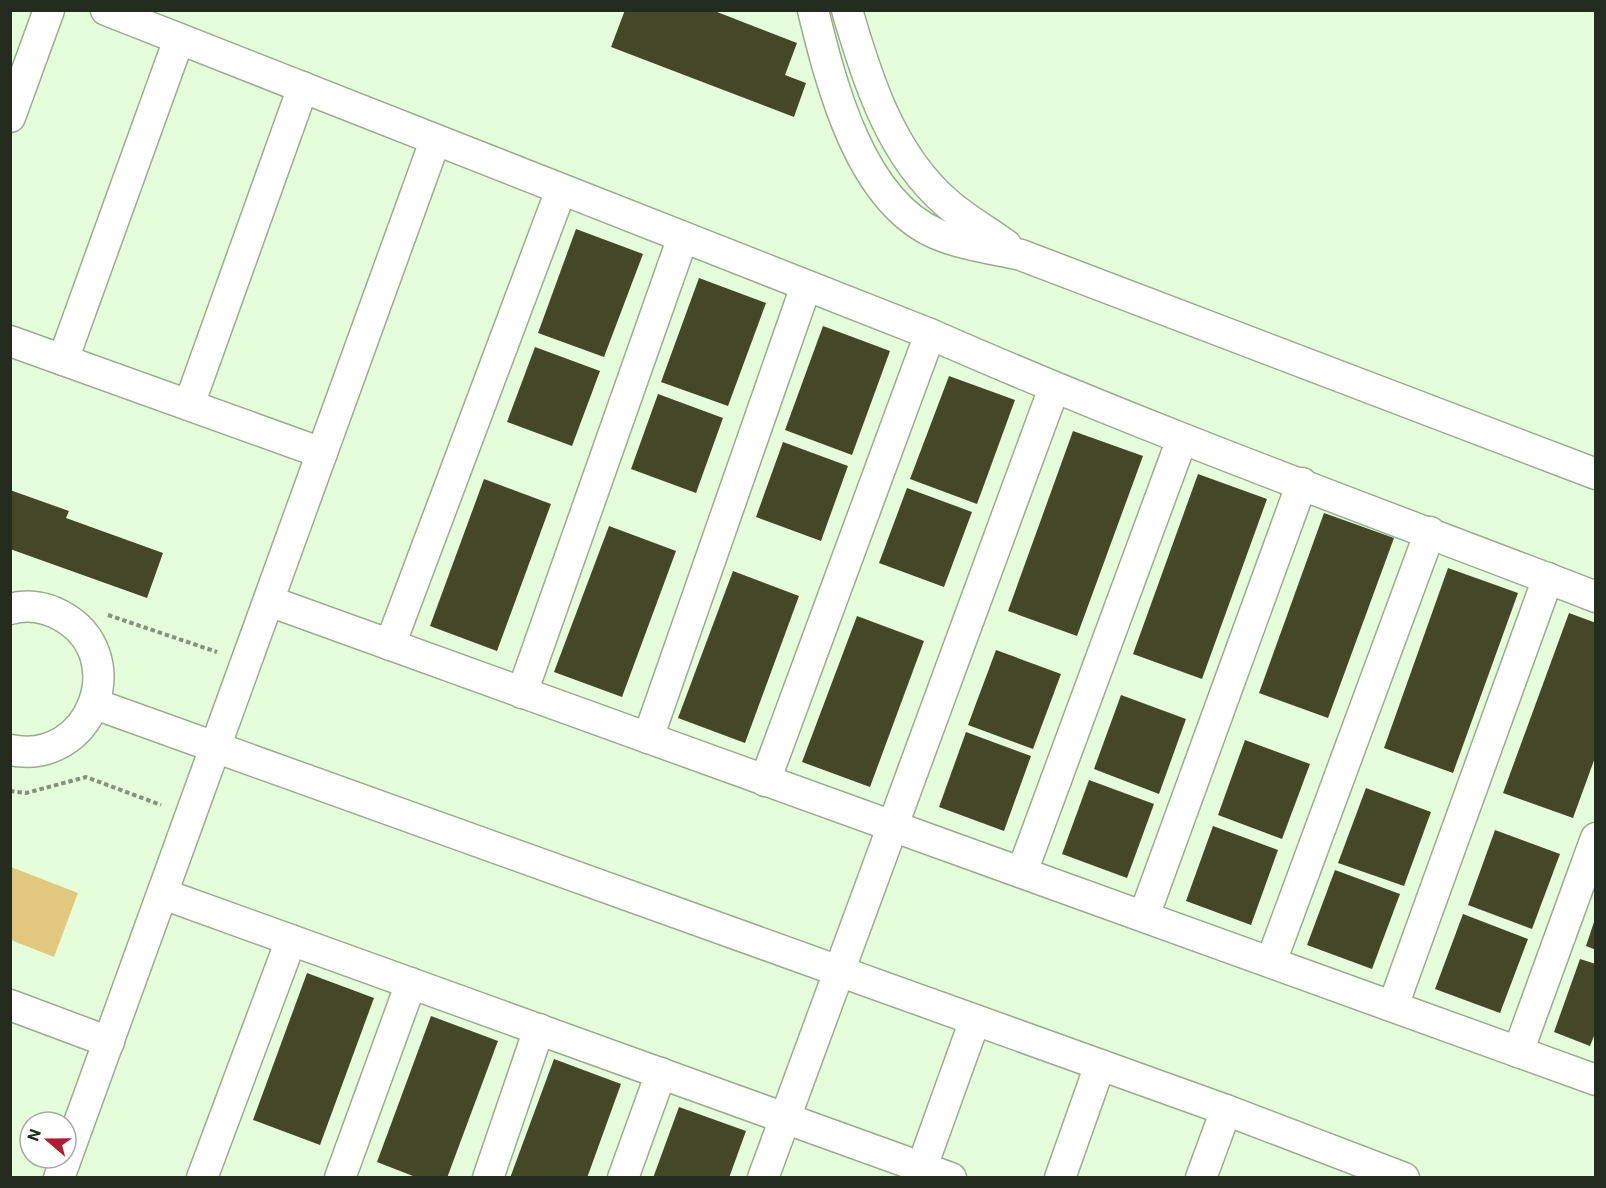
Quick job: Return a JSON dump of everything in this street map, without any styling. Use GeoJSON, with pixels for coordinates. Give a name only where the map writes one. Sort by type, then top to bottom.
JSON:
{"type":"FeatureCollection","features":[{"type":"Feature","properties":{"kind":"street"},"geometry":{"type":"LineString","coordinates":[[10,117],[49,10]]}},
{"type":"Feature","properties":{"kind":"street"},"geometry":{"type":"LineString","coordinates":[[106,10],[930,334],[1054,388],[1182,439],[1596,597]]}},
{"type":"Feature","properties":{"kind":"street"},"geometry":{"type":"LineString","coordinates":[[813,10],[829,76],[854,143],[895,205],[937,234],[1021,255],[1596,474]]}},
{"type":"Feature","properties":{"kind":"street"},"geometry":{"type":"LineString","coordinates":[[847,10],[861,57],[883,115],[912,164],[946,202],[1021,255]]}},
{"type":"Feature","properties":{"kind":"street"},"geometry":{"type":"LineString","coordinates":[[63,360],[179,39]]}},
{"type":"Feature","properties":{"kind":"street"},"geometry":{"type":"LineString","coordinates":[[189,405],[303,87]]}},
{"type":"Feature","properties":{"kind":"street"},"geometry":{"type":"LineString","coordinates":[[59,1178],[435,141]]}},
{"type":"Feature","properties":{"kind":"street"},"geometry":{"type":"LineString","coordinates":[[390,645],[561,190]]}},
{"type":"Feature","properties":{"kind":"street"},"geometry":{"type":"LineString","coordinates":[[522,693],[682,237]]}},
{"type":"Feature","properties":{"kind":"street"},"geometry":{"type":"LineString","coordinates":[[648,738],[806,286]]}},
{"type":"Feature","properties":{"kind":"street"},"geometry":{"type":"LineString","coordinates":[[765,781],[930,334]]}},
{"type":"Feature","properties":{"kind":"street"},"geometry":{"type":"LineString","coordinates":[[10,341],[322,453]]}},
{"type":"Feature","properties":{"kind":"street"},"geometry":{"type":"LineString","coordinates":[[764,1178],[1054,388]]}},
{"type":"Feature","properties":{"kind":"street"},"geometry":{"type":"LineString","coordinates":[[1022,872],[1182,439]]}},
{"type":"Feature","properties":{"kind":"street"},"geometry":{"type":"LineString","coordinates":[[1144,916],[1302,483]]}},
{"type":"Feature","properties":{"kind":"street"},"geometry":{"type":"LineString","coordinates":[[1271,962],[1430,532]]}},
{"type":"Feature","properties":{"kind":"street"},"geometry":{"type":"LineString","coordinates":[[1393,1006],[1548,578]]}},
{"type":"Feature","properties":{"kind":"street"},"geometry":{"type":"LineString","coordinates":[[269,601],[1596,1080]]}},
{"type":"Feature","properties":{"kind":"street"},"geometry":{"type":"LineString","coordinates":[[10,609],[33,607],[51,610],[68,619],[82,632],[92,648],[98,666],[99,685],[95,704],[86,720],[73,735],[57,745],[39,751],[10,750]]}},
{"type":"Feature","properties":{"kind":"street"},"geometry":{"type":"LineString","coordinates":[[95,704],[1226,1110],[1404,1178]]}},
{"type":"Feature","properties":{"kind":"street"},"geometry":{"type":"LineString","coordinates":[[1518,1052],[1596,838]]}},
{"type":"Feature","properties":{"kind":"street"},"geometry":{"type":"LineString","coordinates":[[163,894],[786,1118],[920,1172],[951,1178]]}},
{"type":"Feature","properties":{"kind":"street"},"geometry":{"type":"LineString","coordinates":[[202,1178],[291,940]]}},
{"type":"Feature","properties":{"kind":"street"},"geometry":{"type":"LineString","coordinates":[[340,1178],[411,983]]}},
{"type":"Feature","properties":{"kind":"street"},"geometry":{"type":"LineString","coordinates":[[10,1005],[109,1042]]}},
{"type":"Feature","properties":{"kind":"street"},"geometry":{"type":"LineString","coordinates":[[920,1172],[975,1020]]}},
{"type":"Feature","properties":{"kind":"street"},"geometry":{"type":"LineString","coordinates":[[488,1178],[538,1029]]}},
{"type":"Feature","properties":{"kind":"street"},"geometry":{"type":"LineString","coordinates":[[1060,1178],[1100,1065]]}},
{"type":"Feature","properties":{"kind":"street"},"geometry":{"type":"LineString","coordinates":[[623,1178],[661,1073]]}},
{"type":"Feature","properties":{"kind":"street"},"geometry":{"type":"LineString","coordinates":[[1201,1178],[1226,1110]]}},
{"type":"Feature","properties":{"kind":"path"},"geometry":{"type":"LineString","coordinates":[[101,612],[247,662]]}},
{"type":"Feature","properties":{"kind":"path"},"geometry":{"type":"LineString","coordinates":[[10,791],[26,793],[86,777],[191,817]]}},
{"type":"Feature","properties":{"kind":"shaded area"},"geometry":{"type":"Polygon","coordinates":[[[11,867],[78,893],[54,957],[11,940],[11,867]]]}},
{"type":"Feature","properties":{"kind":"building"},"geometry":{"type":"Polygon","coordinates":[[[625,10],[712,10],[797,43],[785,75],[806,83],[794,117],[611,47],[625,10]]]}},
{"type":"Feature","properties":{"kind":"building"},"geometry":{"type":"Polygon","coordinates":[[[576,229],[643,254],[604,357],[538,333],[576,229]]]}},
{"type":"Feature","properties":{"kind":"building"},"geometry":{"type":"Polygon","coordinates":[[[699,278],[766,303],[728,406],[661,382],[699,278]]]}},
{"type":"Feature","properties":{"kind":"building"},"geometry":{"type":"Polygon","coordinates":[[[823,326],[890,351],[852,455],[785,430],[823,326]]]}},
{"type":"Feature","properties":{"kind":"building"},"geometry":{"type":"Polygon","coordinates":[[[535,347],[600,371],[572,446],[507,422],[535,347]]]}},
{"type":"Feature","properties":{"kind":"building"},"geometry":{"type":"Polygon","coordinates":[[[949,376],[1015,400],[977,504],[910,479],[949,376]]]}},
{"type":"Feature","properties":{"kind":"building"},"geometry":{"type":"Polygon","coordinates":[[[658,394],[723,418],[696,493],[631,469],[658,394]]]}},
{"type":"Feature","properties":{"kind":"building"},"geometry":{"type":"Polygon","coordinates":[[[1073,431],[1143,456],[1077,636],[1008,611],[1073,431]]]}},
{"type":"Feature","properties":{"kind":"building"},"geometry":{"type":"Polygon","coordinates":[[[783,442],[848,466],[821,541],[756,517],[783,442]]]}},
{"type":"Feature","properties":{"kind":"building"},"geometry":{"type":"Polygon","coordinates":[[[1198,474],[1267,499],[1202,679],[1133,654],[1198,474]]]}},
{"type":"Feature","properties":{"kind":"building"},"geometry":{"type":"Polygon","coordinates":[[[484,479],[551,504],[497,651],[430,626],[484,479]]]}},
{"type":"Feature","properties":{"kind":"building"},"geometry":{"type":"Polygon","coordinates":[[[907,488],[972,512],[944,587],[879,563],[907,488]]]}},
{"type":"Feature","properties":{"kind":"building"},"geometry":{"type":"Polygon","coordinates":[[[10,490],[69,511],[66,518],[163,553],[147,598],[10,549],[10,490]]]}},
{"type":"Feature","properties":{"kind":"building"},"geometry":{"type":"Polygon","coordinates":[[[1324,513],[1394,538],[1328,718],[1259,693],[1324,513]]]}},
{"type":"Feature","properties":{"kind":"building"},"geometry":{"type":"Polygon","coordinates":[[[609,526],[676,551],[622,697],[554,672],[609,526]]]}},
{"type":"Feature","properties":{"kind":"building"},"geometry":{"type":"Polygon","coordinates":[[[1448,568],[1518,593],[1453,773],[1384,748],[1448,568]]]}},
{"type":"Feature","properties":{"kind":"building"},"geometry":{"type":"Polygon","coordinates":[[[733,571],[799,596],[745,743],[678,718],[733,571]]]}},
{"type":"Feature","properties":{"kind":"building"},"geometry":{"type":"Polygon","coordinates":[[[1569,613],[1596,623],[1596,755],[1573,818],[1503,793],[1569,613]]]}},
{"type":"Feature","properties":{"kind":"building"},"geometry":{"type":"Polygon","coordinates":[[[857,616],[924,641],[870,787],[802,762],[857,616]]]}},
{"type":"Feature","properties":{"kind":"building"},"geometry":{"type":"Polygon","coordinates":[[[996,650],[1061,674],[1033,749],[968,725],[996,650]]]}},
{"type":"Feature","properties":{"kind":"building"},"geometry":{"type":"Polygon","coordinates":[[[1121,695],[1186,719],[1159,794],[1094,769],[1121,695]]]}},
{"type":"Feature","properties":{"kind":"building"},"geometry":{"type":"Polygon","coordinates":[[[966,732],[1031,756],[1004,831],[939,807],[966,732]]]}},
{"type":"Feature","properties":{"kind":"building"},"geometry":{"type":"Polygon","coordinates":[[[1245,740],[1310,764],[1282,839],[1218,815],[1245,740]]]}},
{"type":"Feature","properties":{"kind":"building"},"geometry":{"type":"Polygon","coordinates":[[[1089,780],[1154,804],[1127,878],[1062,854],[1089,780]]]}},
{"type":"Feature","properties":{"kind":"building"},"geometry":{"type":"Polygon","coordinates":[[[1366,788],[1431,812],[1404,886],[1338,863],[1366,788]]]}},
{"type":"Feature","properties":{"kind":"building"},"geometry":{"type":"Polygon","coordinates":[[[1213,826],[1278,850],[1251,925],[1186,901],[1213,826]]]}},
{"type":"Feature","properties":{"kind":"building"},"geometry":{"type":"Polygon","coordinates":[[[1495,830],[1560,854],[1532,929],[1468,905],[1495,830]]]}},
{"type":"Feature","properties":{"kind":"building"},"geometry":{"type":"Polygon","coordinates":[[[1335,870],[1400,894],[1372,969],[1307,945],[1335,870]]]}},
{"type":"Feature","properties":{"kind":"building"},"geometry":{"type":"Polygon","coordinates":[[[1463,914],[1528,939],[1500,1013],[1435,989],[1463,914]]]}},
{"type":"Feature","properties":{"kind":"building"},"geometry":{"type":"Polygon","coordinates":[[[1596,919],[1596,950],[1586,946],[1596,919]]]}},
{"type":"Feature","properties":{"kind":"building"},"geometry":{"type":"Polygon","coordinates":[[[1580,959],[1596,964],[1596,1031],[1590,1046],[1554,1032],[1580,959]]]}},
{"type":"Feature","properties":{"kind":"building"},"geometry":{"type":"Polygon","coordinates":[[[307,973],[374,998],[320,1145],[253,1120],[307,973]]]}},
{"type":"Feature","properties":{"kind":"building"},"geometry":{"type":"Polygon","coordinates":[[[431,1016],[498,1041],[447,1178],[418,1178],[377,1162],[431,1016]]]}},
{"type":"Feature","properties":{"kind":"building"},"geometry":{"type":"Polygon","coordinates":[[[554,1059],[621,1084],[587,1178],[510,1178],[554,1059]]]}},
{"type":"Feature","properties":{"kind":"building"},"geometry":{"type":"Polygon","coordinates":[[[679,1107],[746,1131],[729,1178],[653,1178],[679,1107]]]}}]}
